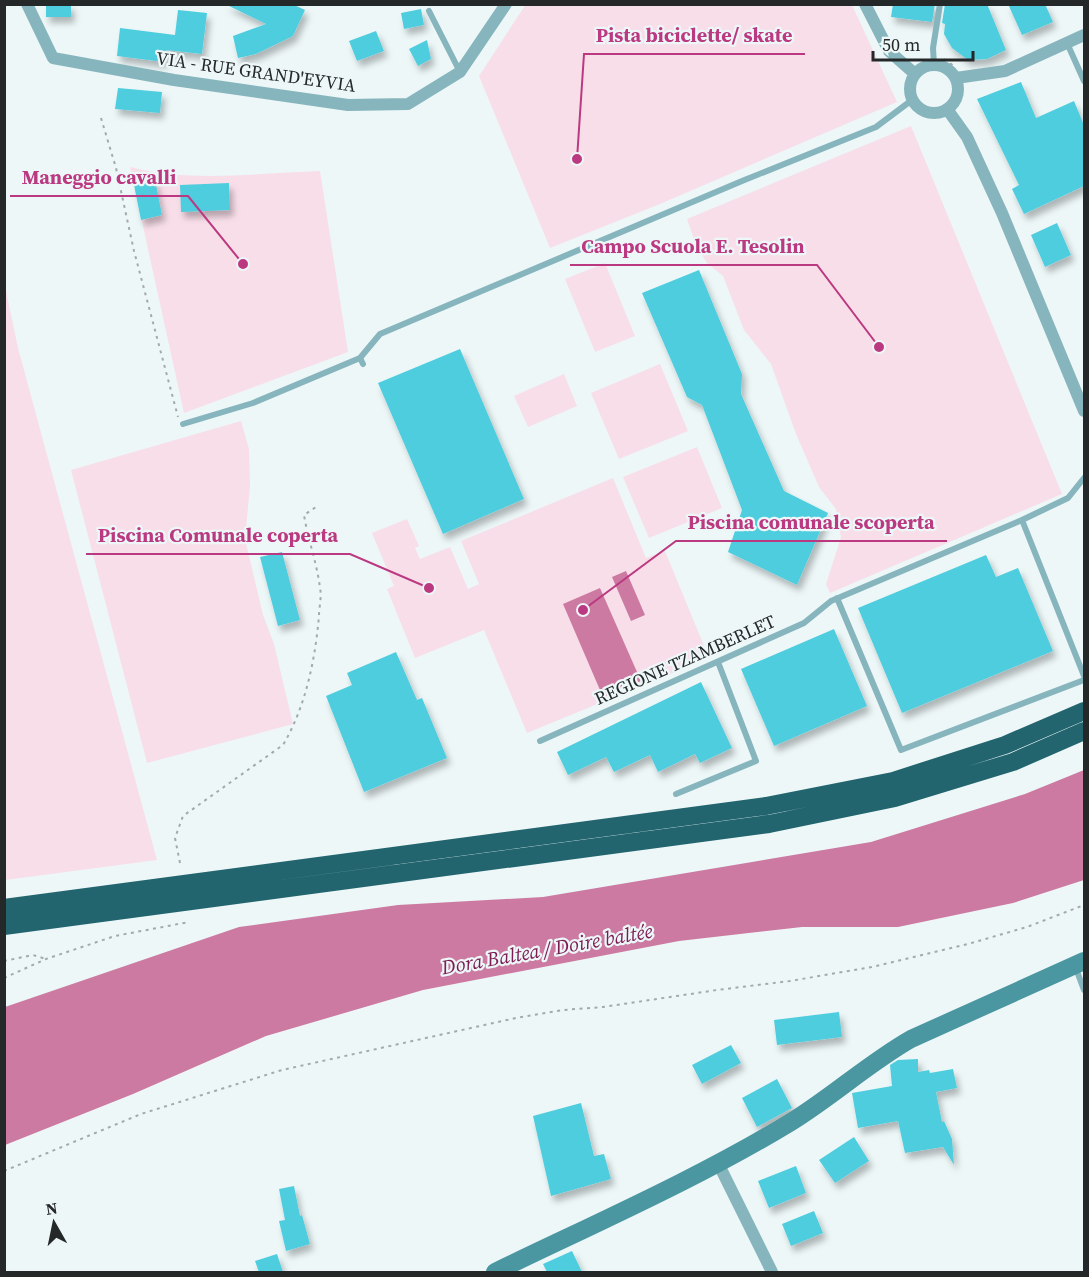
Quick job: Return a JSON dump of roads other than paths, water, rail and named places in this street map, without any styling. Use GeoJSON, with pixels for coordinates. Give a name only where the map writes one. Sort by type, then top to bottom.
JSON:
{"type":"FeatureCollection","features":[{"type":"Feature","properties":{"kind":"highway"},"geometry":{"type":"LineString","coordinates":[[4,908],[766,806],[893,781],[1005,745],[1084,711]]}},
{"type":"Feature","properties":{"kind":"highway"},"geometry":{"type":"LineString","coordinates":[[4,926],[769,824],[896,798],[1013,762],[1084,731]]}},
{"type":"Feature","properties":{"kind":"main road"},"geometry":{"type":"LineString","coordinates":[[495,1272],[718,1163],[792,1121],[890,1051],[911,1039],[1080,963]]}},
{"type":"Feature","properties":{"kind":"street","name":"VIA - RUE GRAND'EYVIA"},"geometry":{"type":"LineString","coordinates":[[27,4],[53,58],[174,80],[348,105],[408,104],[460,72],[506,4]]}},
{"type":"Feature","properties":{"kind":"street"},"geometry":{"type":"LineString","coordinates":[[866,4],[890,51],[915,74]]}},
{"type":"Feature","properties":{"kind":"street"},"geometry":{"type":"LineString","coordinates":[[956,78],[1005,71],[1084,35]]}},
{"type":"Feature","properties":{"kind":"street"},"geometry":{"type":"LineString","coordinates":[[934,65],[946,68],[956,78],[958,90],[955,102],[939,112],[925,111],[912,100],[910,86],[915,74],[925,66],[934,65]]}},
{"type":"Feature","properties":{"kind":"street"},"geometry":{"type":"LineString","coordinates":[[947,109],[967,137],[1002,213],[1084,411]]}},
{"type":"Feature","properties":{"kind":"street"},"geometry":{"type":"LineString","coordinates":[[718,1163],[772,1272]]}},
{"type":"Feature","properties":{"kind":"lane"},"geometry":{"type":"LineString","coordinates":[[934,65],[933,48],[940,4]]}},
{"type":"Feature","properties":{"kind":"lane"},"geometry":{"type":"LineString","coordinates":[[429,11],[460,72]]}},
{"type":"Feature","properties":{"kind":"lane"},"geometry":{"type":"LineString","coordinates":[[1067,43],[1084,81]]}},
{"type":"Feature","properties":{"kind":"lane"},"geometry":{"type":"LineString","coordinates":[[183,424],[253,403],[362,361],[380,334],[876,127],[912,100]]}},
{"type":"Feature","properties":{"kind":"lane","name":"REGIONE TZAMBERLET"},"geometry":{"type":"LineString","coordinates":[[540,741],[804,623],[831,600],[1022,520],[1068,498],[1084,478]]}},
{"type":"Feature","properties":{"kind":"lane"},"geometry":{"type":"LineString","coordinates":[[837,598],[901,750],[1084,678],[1022,520]]}},
{"type":"Feature","properties":{"kind":"lane"},"geometry":{"type":"LineString","coordinates":[[676,794],[756,761],[718,662]]}},
{"type":"Feature","properties":{"kind":"lane"},"geometry":{"type":"LineString","coordinates":[[1080,963],[1084,990]]}},
{"type":"Feature","properties":{"kind":"water"},"geometry":{"type":"Polygon","coordinates":[[[626,571],[645,615],[631,621],[612,577],[626,571]]]}},
{"type":"Feature","properties":{"kind":"water"},"geometry":{"type":"Polygon","coordinates":[[[600,588],[641,681],[603,697],[563,604],[600,588]]]}},
{"type":"Feature","properties":{"kind":"water","name":"Dora Baltea / Doire baltée"},"geometry":{"type":"Polygon","coordinates":[[[1084,770],[1084,880],[1013,903],[898,927],[802,927],[679,941],[423,990],[266,1036],[133,1094],[5,1145],[5,1007],[239,927],[398,905],[543,897],[871,842],[1025,794],[1084,770]]]}},
{"type":"Feature","properties":{"kind":"place","name":"Pista biciclette/ skate"},"geometry":{"type":"Point","coordinates":[577,159]}},
{"type":"Feature","properties":{"kind":"place","name":"Maneggio cavalli"},"geometry":{"type":"Point","coordinates":[243,264]}},
{"type":"Feature","properties":{"kind":"place","name":"Campo Scuola E. Tesolin"},"geometry":{"type":"Point","coordinates":[879,347]}},
{"type":"Feature","properties":{"kind":"place","name":"Piscina Comunale coperta"},"geometry":{"type":"Point","coordinates":[429,588]}},
{"type":"Feature","properties":{"kind":"place","name":"Piscina comunale scoperta"},"geometry":{"type":"Point","coordinates":[583,610]}}]}
